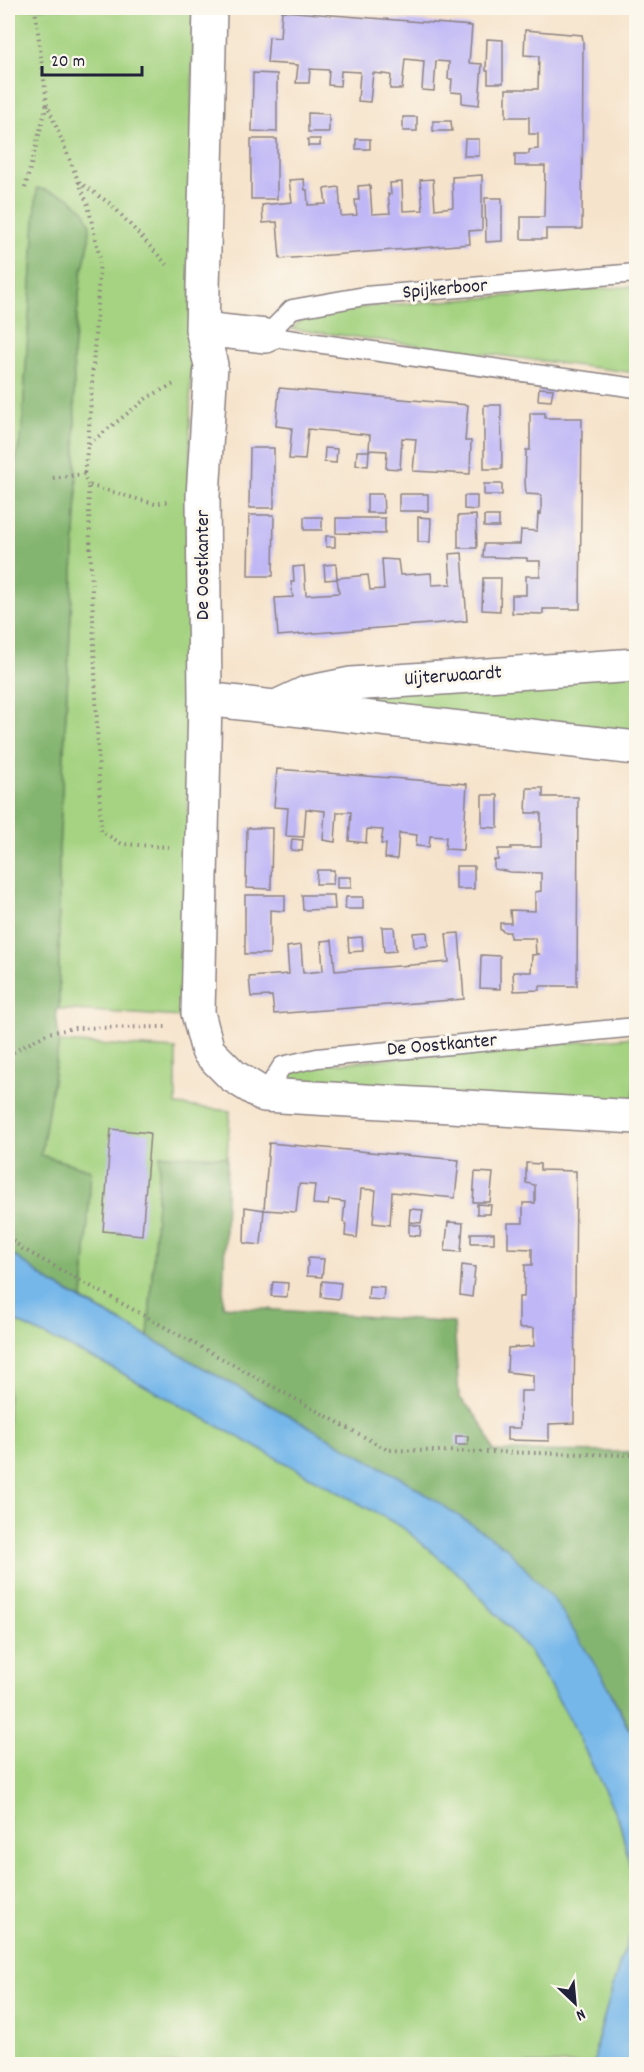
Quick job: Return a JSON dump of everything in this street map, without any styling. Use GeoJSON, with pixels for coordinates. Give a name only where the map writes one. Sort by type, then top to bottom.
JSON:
{"type":"FeatureCollection","features":[{"type":"Feature","properties":{"kind":"street","name":"De Oostkanter"},"geometry":{"type":"LineString","coordinates":[[210,8],[202,329],[211,365],[203,496],[205,699],[198,1013],[208,1051],[233,1076],[264,1095],[636,1117]]}},
{"type":"Feature","properties":{"kind":"street"},"geometry":{"type":"LineString","coordinates":[[202,329],[266,336]]}},
{"type":"Feature","properties":{"kind":"street","name":"Uijterwaardt"},"geometry":{"type":"LineString","coordinates":[[273,708],[306,693],[351,684],[636,665]]}},
{"type":"Feature","properties":{"kind":"street"},"geometry":{"type":"LineString","coordinates":[[205,699],[636,748]]}},
{"type":"Feature","properties":{"kind":"lane","name":"Spijkerboor"},"geometry":{"type":"LineString","coordinates":[[266,336],[292,309],[313,305],[364,297],[636,273]]}},
{"type":"Feature","properties":{"kind":"lane"},"geometry":{"type":"LineString","coordinates":[[266,336],[636,388]]}},
{"type":"Feature","properties":{"kind":"lane","name":"De Oostkanter"},"geometry":{"type":"LineString","coordinates":[[264,1095],[282,1065],[317,1058],[636,1028]]}},
{"type":"Feature","properties":{"kind":"path"},"geometry":{"type":"LineString","coordinates":[[35,8],[47,104],[88,206],[100,259],[84,474],[88,485],[102,831],[122,844],[202,849]]}},
{"type":"Feature","properties":{"kind":"path"},"geometry":{"type":"LineString","coordinates":[[25,188],[47,104]]}},
{"type":"Feature","properties":{"kind":"path"},"geometry":{"type":"LineString","coordinates":[[78,182],[112,206],[180,278],[203,293]]}},
{"type":"Feature","properties":{"kind":"path"},"geometry":{"type":"LineString","coordinates":[[88,444],[148,397],[211,365]]}},
{"type":"Feature","properties":{"kind":"path"},"geometry":{"type":"LineString","coordinates":[[53,478],[84,474]]}},
{"type":"Feature","properties":{"kind":"path"},"geometry":{"type":"LineString","coordinates":[[88,485],[154,504],[203,496]]}},
{"type":"Feature","properties":{"kind":"path"},"geometry":{"type":"LineString","coordinates":[[8,1056],[48,1033],[75,1028],[202,1027]]}},
{"type":"Feature","properties":{"kind":"path"},"geometry":{"type":"LineString","coordinates":[[8,1237],[23,1249],[388,1450],[636,1455]]}},
{"type":"Feature","properties":{"kind":"green space"},"geometry":{"type":"Polygon","coordinates":[[[8,8],[193,8],[187,910],[181,1017],[59,1009],[59,850],[77,495],[73,353],[81,276],[89,243],[37,188],[22,431],[12,482],[8,487],[8,328],[14,295],[13,206],[8,121],[8,8]]]}},
{"type":"Feature","properties":{"kind":"green space"},"geometry":{"type":"Polygon","coordinates":[[[37,188],[67,196],[84,210],[90,224],[89,243],[81,276],[73,353],[77,495],[59,850],[59,1009],[56,1010],[59,1042],[41,1155],[91,1170],[83,1300],[51,1283],[8,1251],[8,487],[12,482],[22,431],[37,188]]]}},
{"type":"Feature","properties":{"kind":"green space"},"geometry":{"type":"Polygon","coordinates":[[[636,286],[636,373],[291,329],[303,319],[363,307],[636,286]]]}},
{"type":"Feature","properties":{"kind":"green space"},"geometry":{"type":"Polygon","coordinates":[[[636,659],[636,743],[314,693],[636,659]]]}},
{"type":"Feature","properties":{"kind":"green space"},"geometry":{"type":"Polygon","coordinates":[[[635,1037],[634,1107],[282,1088],[287,1074],[317,1065],[635,1037]]]}},
{"type":"Feature","properties":{"kind":"green space"},"geometry":{"type":"Polygon","coordinates":[[[59,1042],[176,1049],[176,1105],[230,1111],[227,1157],[160,1155],[148,1337],[83,1300],[91,1170],[41,1155],[59,1042]]]}},
{"type":"Feature","properties":{"kind":"green space"},"geometry":{"type":"Polygon","coordinates":[[[160,1155],[227,1157],[223,1306],[454,1323],[459,1397],[480,1421],[493,1451],[636,1452],[636,1732],[629,1728],[604,1679],[406,1481],[148,1337],[160,1155]]]}},
{"type":"Feature","properties":{"kind":"green space"},"geometry":{"type":"Polygon","coordinates":[[[8,1318],[109,1366],[402,1527],[461,1576],[528,1649],[571,1721],[620,1823],[634,1882],[636,1920],[619,1965],[597,2042],[594,2064],[8,2064],[8,1318]]]}},
{"type":"Feature","properties":{"kind":"water"},"geometry":{"type":"Polygon","coordinates":[[[8,121],[13,206],[14,295],[8,328],[8,121]]]}},
{"type":"Feature","properties":{"kind":"water"},"geometry":{"type":"Polygon","coordinates":[[[8,1251],[51,1283],[406,1481],[507,1548],[557,1604],[604,1679],[628,1728],[636,1732],[636,1920],[634,1882],[620,1823],[571,1721],[528,1649],[461,1576],[402,1527],[109,1366],[8,1318],[8,1251]]]}},
{"type":"Feature","properties":{"kind":"water"},"geometry":{"type":"Polygon","coordinates":[[[636,1920],[636,2035],[632,2064],[594,2064],[597,2042],[619,1965],[636,1920]]]}},
{"type":"Feature","properties":{"kind":"building"},"geometry":{"type":"Polygon","coordinates":[[[282,11],[472,26],[469,63],[482,64],[479,105],[462,103],[462,93],[451,92],[452,79],[448,79],[449,62],[436,61],[434,91],[422,90],[424,61],[405,59],[402,89],[390,89],[391,75],[373,73],[370,102],[358,101],[360,72],[341,71],[340,86],[328,85],[329,70],[310,69],[309,83],[296,83],[298,65],[267,63],[269,37],[280,38],[282,11]]]}},
{"type":"Feature","properties":{"kind":"building"},"geometry":{"type":"Polygon","coordinates":[[[525,30],[582,35],[583,40],[582,229],[546,229],[546,239],[521,239],[521,217],[544,217],[545,166],[515,166],[515,154],[529,154],[529,150],[538,149],[538,134],[529,134],[529,117],[506,117],[506,89],[538,89],[539,56],[524,55],[525,30]]]}},
{"type":"Feature","properties":{"kind":"building"},"geometry":{"type":"Polygon","coordinates":[[[487,39],[503,40],[503,83],[488,83],[487,39]]]}},
{"type":"Feature","properties":{"kind":"building"},"geometry":{"type":"Polygon","coordinates":[[[253,73],[277,74],[277,132],[252,131],[253,73]]]}},
{"type":"Feature","properties":{"kind":"building"},"geometry":{"type":"Polygon","coordinates":[[[308,113],[329,114],[329,132],[308,132],[308,113]]]}},
{"type":"Feature","properties":{"kind":"building"},"geometry":{"type":"Polygon","coordinates":[[[403,117],[417,117],[417,131],[403,131],[403,117]]]}},
{"type":"Feature","properties":{"kind":"building"},"geometry":{"type":"Polygon","coordinates":[[[433,121],[451,121],[452,131],[433,131],[433,121]]]}},
{"type":"Feature","properties":{"kind":"building"},"geometry":{"type":"Polygon","coordinates":[[[251,139],[277,139],[277,199],[251,199],[251,139]]]}},
{"type":"Feature","properties":{"kind":"building"},"geometry":{"type":"Polygon","coordinates":[[[308,139],[320,139],[320,146],[308,146],[308,139]]]}},
{"type":"Feature","properties":{"kind":"building"},"geometry":{"type":"Polygon","coordinates":[[[356,139],[370,139],[370,149],[356,149],[356,139]]]}},
{"type":"Feature","properties":{"kind":"building"},"geometry":{"type":"Polygon","coordinates":[[[465,139],[479,139],[479,156],[464,156],[465,139]]]}},
{"type":"Feature","properties":{"kind":"building"},"geometry":{"type":"Polygon","coordinates":[[[482,175],[482,230],[469,231],[470,244],[280,259],[277,222],[263,223],[262,205],[292,202],[289,180],[304,179],[308,205],[326,204],[324,189],[339,187],[341,216],[357,215],[355,200],[359,200],[358,186],[370,185],[372,214],[390,213],[388,194],[391,194],[390,183],[402,182],[403,211],[423,210],[420,180],[433,179],[435,209],[453,207],[452,177],[482,175]]]}},
{"type":"Feature","properties":{"kind":"building"},"geometry":{"type":"Polygon","coordinates":[[[485,198],[502,198],[502,241],[486,242],[485,198]]]}},
{"type":"Feature","properties":{"kind":"building"},"geometry":{"type":"Polygon","coordinates":[[[279,388],[468,405],[465,441],[471,441],[470,474],[413,471],[416,439],[402,438],[400,469],[386,468],[387,451],[369,450],[370,435],[308,429],[305,460],[289,459],[292,428],[276,426],[279,388]]]}},
{"type":"Feature","properties":{"kind":"building"},"geometry":{"type":"Polygon","coordinates":[[[539,388],[553,389],[551,401],[538,400],[539,388]]]}},
{"type":"Feature","properties":{"kind":"building"},"geometry":{"type":"Polygon","coordinates":[[[484,405],[501,405],[502,469],[484,469],[484,405]]]}},
{"type":"Feature","properties":{"kind":"building"},"geometry":{"type":"Polygon","coordinates":[[[530,413],[545,413],[545,418],[582,418],[580,609],[543,609],[543,614],[512,613],[512,595],[526,595],[526,576],[540,576],[540,561],[527,561],[527,558],[483,557],[484,544],[520,544],[521,530],[537,531],[538,513],[541,514],[541,495],[526,494],[525,482],[526,450],[530,450],[530,413]]]}},
{"type":"Feature","properties":{"kind":"building"},"geometry":{"type":"Polygon","coordinates":[[[250,448],[274,448],[274,508],[249,508],[250,448]]]}},
{"type":"Feature","properties":{"kind":"building"},"geometry":{"type":"Polygon","coordinates":[[[325,448],[337,449],[336,463],[324,462],[325,448]]]}},
{"type":"Feature","properties":{"kind":"building"},"geometry":{"type":"Polygon","coordinates":[[[357,451],[369,451],[368,466],[356,465],[357,451]]]}},
{"type":"Feature","properties":{"kind":"building"},"geometry":{"type":"Polygon","coordinates":[[[484,484],[502,484],[502,495],[484,495],[484,484]]]}},
{"type":"Feature","properties":{"kind":"building"},"geometry":{"type":"Polygon","coordinates":[[[367,494],[383,494],[384,513],[367,513],[367,494]]]}},
{"type":"Feature","properties":{"kind":"building"},"geometry":{"type":"Polygon","coordinates":[[[399,494],[428,494],[428,511],[399,511],[399,494]]]}},
{"type":"Feature","properties":{"kind":"building"},"geometry":{"type":"Polygon","coordinates":[[[464,496],[477,496],[477,510],[464,509],[464,496]]]}},
{"type":"Feature","properties":{"kind":"building"},"geometry":{"type":"Polygon","coordinates":[[[249,515],[274,515],[273,576],[248,576],[249,515]]]}},
{"type":"Feature","properties":{"kind":"building"},"geometry":{"type":"Polygon","coordinates":[[[476,515],[477,548],[458,548],[458,516],[476,515]]]}},
{"type":"Feature","properties":{"kind":"building"},"geometry":{"type":"Polygon","coordinates":[[[484,516],[499,516],[499,527],[484,527],[484,516]]]}},
{"type":"Feature","properties":{"kind":"building"},"geometry":{"type":"Polygon","coordinates":[[[304,517],[322,517],[322,530],[304,530],[304,517]]]}},
{"type":"Feature","properties":{"kind":"building"},"geometry":{"type":"Polygon","coordinates":[[[418,517],[431,518],[430,542],[418,542],[418,517]]]}},
{"type":"Feature","properties":{"kind":"building"},"geometry":{"type":"Polygon","coordinates":[[[336,518],[385,518],[385,534],[336,533],[336,518]]]}},
{"type":"Feature","properties":{"kind":"building"},"geometry":{"type":"Polygon","coordinates":[[[326,536],[335,536],[335,547],[326,547],[326,536]]]}},
{"type":"Feature","properties":{"kind":"building"},"geometry":{"type":"Polygon","coordinates":[[[462,553],[467,621],[278,636],[275,598],[293,597],[291,582],[294,582],[293,567],[304,566],[306,595],[339,593],[337,578],[368,575],[370,590],[384,589],[382,559],[398,560],[400,575],[431,573],[432,585],[451,584],[449,554],[462,553]]]}},
{"type":"Feature","properties":{"kind":"building"},"geometry":{"type":"Polygon","coordinates":[[[336,564],[337,579],[325,580],[324,565],[336,564]]]}},
{"type":"Feature","properties":{"kind":"building"},"geometry":{"type":"Polygon","coordinates":[[[483,578],[501,578],[500,611],[482,610],[483,578]]]}},
{"type":"Feature","properties":{"kind":"building"},"geometry":{"type":"Polygon","coordinates":[[[277,769],[467,784],[463,850],[445,849],[446,837],[430,836],[429,847],[416,846],[417,835],[399,833],[397,859],[385,858],[386,844],[381,844],[383,830],[367,829],[366,843],[349,841],[351,812],[337,812],[335,842],[323,840],[325,811],[306,809],[304,837],[286,836],[288,808],[274,807],[277,769]]]}},
{"type":"Feature","properties":{"kind":"building"},"geometry":{"type":"Polygon","coordinates":[[[527,788],[543,788],[543,797],[578,797],[577,986],[540,986],[540,990],[514,991],[513,972],[531,972],[532,955],[540,954],[536,954],[535,938],[510,938],[510,932],[500,929],[500,923],[511,923],[510,910],[535,911],[535,892],[541,891],[541,873],[494,869],[494,860],[498,860],[498,849],[541,847],[541,813],[526,813],[527,788]]]}},
{"type":"Feature","properties":{"kind":"building"},"geometry":{"type":"Polygon","coordinates":[[[482,795],[498,795],[498,828],[482,827],[482,795]]]}},
{"type":"Feature","properties":{"kind":"building"},"geometry":{"type":"Polygon","coordinates":[[[247,828],[272,828],[271,889],[246,888],[247,828]]]}},
{"type":"Feature","properties":{"kind":"building"},"geometry":{"type":"Polygon","coordinates":[[[292,839],[303,840],[302,851],[291,850],[292,839]]]}},
{"type":"Feature","properties":{"kind":"building"},"geometry":{"type":"Polygon","coordinates":[[[456,866],[474,866],[474,889],[456,889],[456,866]]]}},
{"type":"Feature","properties":{"kind":"building"},"geometry":{"type":"Polygon","coordinates":[[[317,870],[334,870],[333,884],[316,884],[317,870]]]}},
{"type":"Feature","properties":{"kind":"building"},"geometry":{"type":"Polygon","coordinates":[[[337,877],[351,877],[351,888],[337,888],[337,877]]]}},
{"type":"Feature","properties":{"kind":"building"},"geometry":{"type":"Polygon","coordinates":[[[245,895],[285,895],[285,911],[270,910],[270,954],[245,954],[245,895]]]}},
{"type":"Feature","properties":{"kind":"building"},"geometry":{"type":"Polygon","coordinates":[[[302,895],[334,895],[335,909],[303,910],[302,895]]]}},
{"type":"Feature","properties":{"kind":"building"},"geometry":{"type":"Polygon","coordinates":[[[346,897],[363,897],[363,909],[345,909],[346,897]]]}},
{"type":"Feature","properties":{"kind":"building"},"geometry":{"type":"Polygon","coordinates":[[[382,927],[394,927],[396,951],[384,952],[382,927]]]}},
{"type":"Feature","properties":{"kind":"building"},"geometry":{"type":"Polygon","coordinates":[[[427,932],[428,946],[414,947],[413,933],[427,932]]]}},
{"type":"Feature","properties":{"kind":"building"},"geometry":{"type":"Polygon","coordinates":[[[459,933],[464,999],[274,1014],[272,996],[251,997],[249,977],[289,974],[287,947],[301,945],[303,973],[323,971],[321,941],[332,940],[335,971],[449,962],[446,934],[459,933]]]}},
{"type":"Feature","properties":{"kind":"building"},"geometry":{"type":"Polygon","coordinates":[[[362,937],[363,951],[349,952],[348,938],[362,937]]]}},
{"type":"Feature","properties":{"kind":"building"},"geometry":{"type":"Polygon","coordinates":[[[481,955],[500,956],[500,989],[480,988],[481,955]]]}},
{"type":"Feature","properties":{"kind":"building"},"geometry":{"type":"Polygon","coordinates":[[[111,1129],[150,1133],[142,1235],[103,1231],[111,1129]]]}},
{"type":"Feature","properties":{"kind":"building"},"geometry":{"type":"Polygon","coordinates":[[[269,1143],[459,1160],[455,1198],[392,1192],[390,1225],[373,1223],[376,1190],[361,1189],[357,1238],[345,1236],[346,1223],[343,1222],[345,1202],[329,1200],[328,1205],[313,1204],[315,1185],[299,1184],[296,1212],[264,1210],[269,1143]]]}},
{"type":"Feature","properties":{"kind":"building"},"geometry":{"type":"Polygon","coordinates":[[[526,1163],[540,1164],[540,1170],[576,1171],[574,1423],[549,1424],[549,1441],[507,1440],[507,1428],[520,1428],[521,1391],[533,1391],[533,1375],[507,1372],[508,1348],[534,1346],[534,1328],[519,1328],[519,1297],[524,1297],[525,1265],[532,1265],[532,1249],[508,1248],[508,1223],[523,1223],[523,1203],[535,1203],[535,1185],[526,1183],[526,1163]]]}},
{"type":"Feature","properties":{"kind":"building"},"geometry":{"type":"Polygon","coordinates":[[[475,1172],[493,1173],[490,1202],[473,1202],[475,1172]]]}},
{"type":"Feature","properties":{"kind":"building"},"geometry":{"type":"Polygon","coordinates":[[[477,1204],[491,1205],[490,1214],[477,1214],[477,1204]]]}},
{"type":"Feature","properties":{"kind":"building"},"geometry":{"type":"Polygon","coordinates":[[[245,1207],[264,1210],[261,1245],[244,1243],[245,1207]]]}},
{"type":"Feature","properties":{"kind":"building"},"geometry":{"type":"Polygon","coordinates":[[[410,1209],[423,1210],[421,1223],[409,1222],[410,1209]]]}},
{"type":"Feature","properties":{"kind":"building"},"geometry":{"type":"Polygon","coordinates":[[[448,1222],[463,1223],[461,1252],[445,1251],[448,1222]]]}},
{"type":"Feature","properties":{"kind":"building"},"geometry":{"type":"Polygon","coordinates":[[[409,1224],[421,1226],[420,1236],[409,1235],[409,1224]]]}},
{"type":"Feature","properties":{"kind":"building"},"geometry":{"type":"Polygon","coordinates":[[[471,1233],[494,1233],[494,1243],[471,1243],[471,1233]]]}},
{"type":"Feature","properties":{"kind":"building"},"geometry":{"type":"Polygon","coordinates":[[[308,1258],[324,1259],[322,1277],[307,1276],[308,1258]]]}},
{"type":"Feature","properties":{"kind":"building"},"geometry":{"type":"Polygon","coordinates":[[[462,1265],[475,1267],[472,1297],[460,1295],[462,1265]]]}},
{"type":"Feature","properties":{"kind":"building"},"geometry":{"type":"Polygon","coordinates":[[[322,1281],[341,1283],[339,1299],[321,1297],[322,1281]]]}},
{"type":"Feature","properties":{"kind":"building"},"geometry":{"type":"Polygon","coordinates":[[[273,1282],[288,1283],[287,1297],[271,1296],[273,1282]]]}},
{"type":"Feature","properties":{"kind":"building"},"geometry":{"type":"Polygon","coordinates":[[[369,1286],[384,1287],[383,1300],[368,1299],[369,1286]]]}},
{"type":"Feature","properties":{"kind":"building"},"geometry":{"type":"Polygon","coordinates":[[[456,1436],[468,1436],[468,1445],[456,1445],[456,1436]]]}}]}
